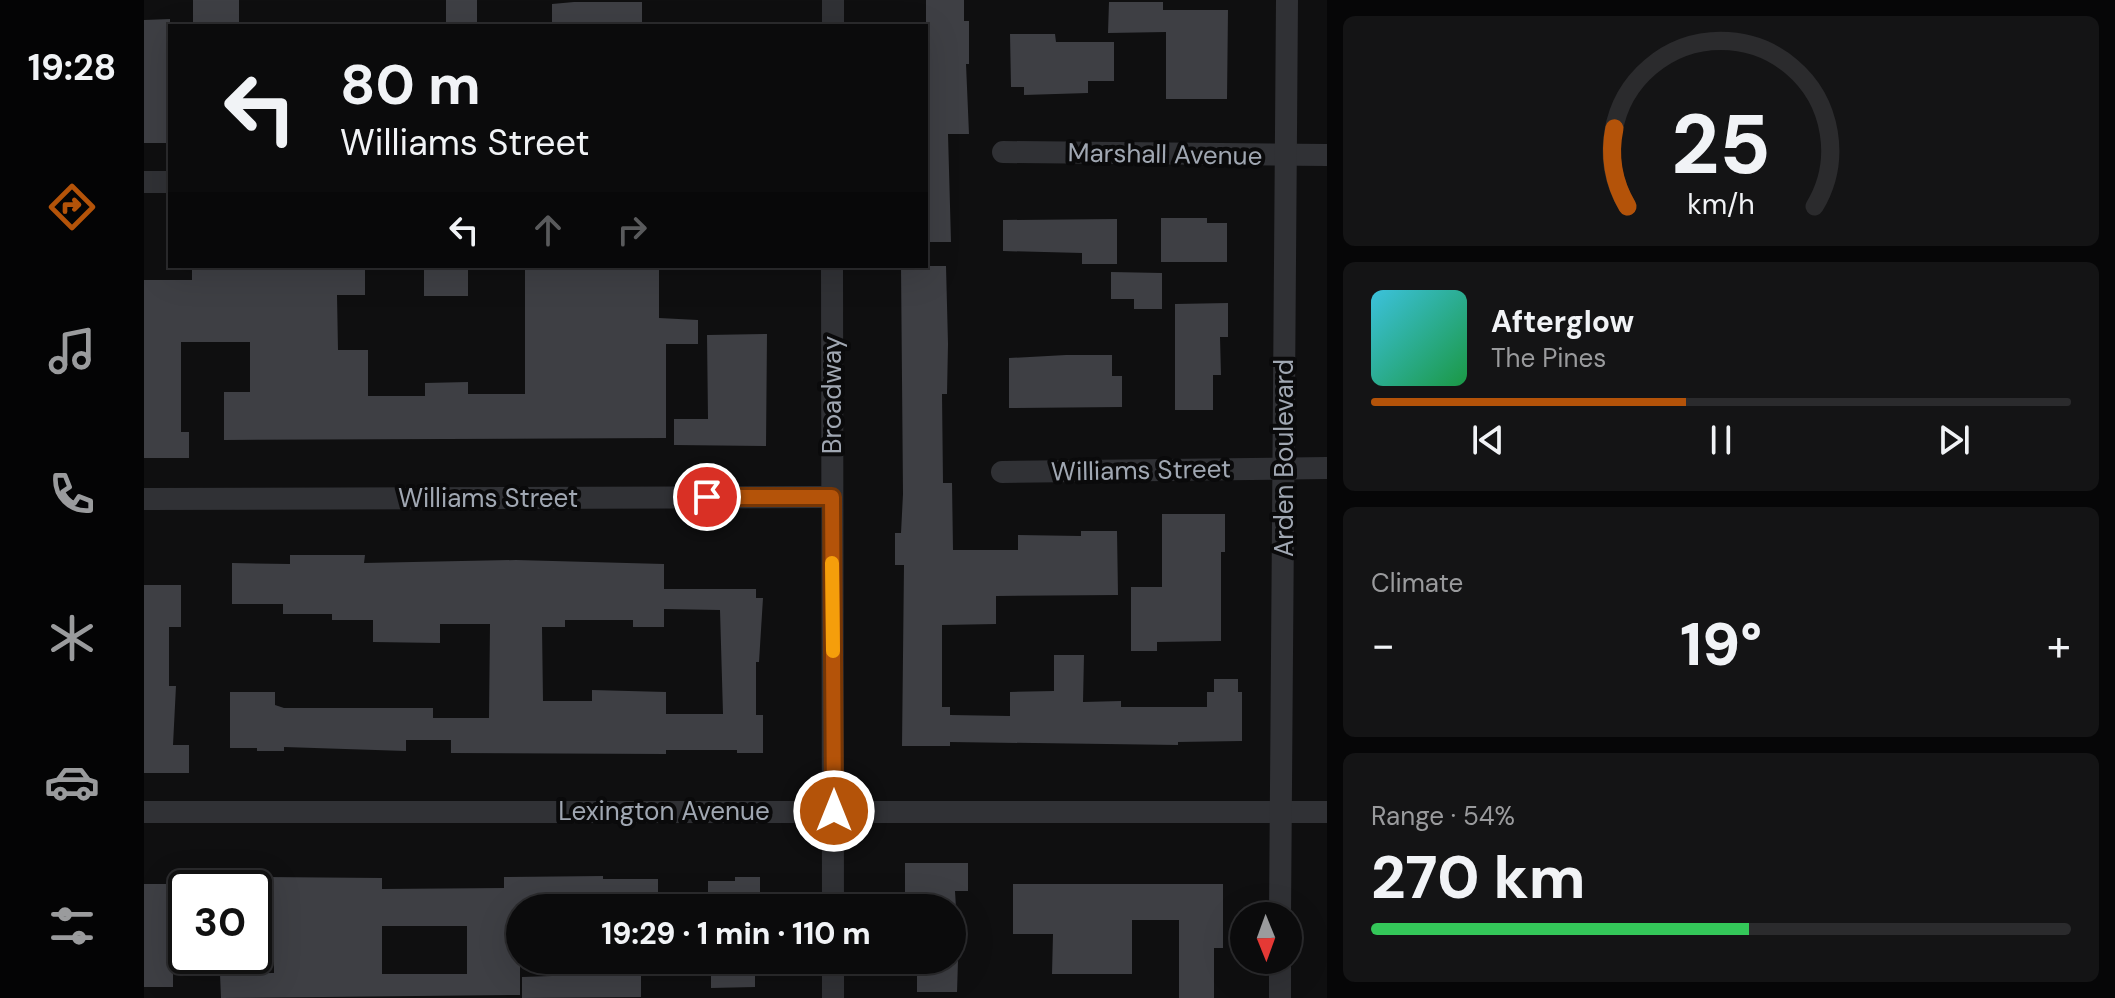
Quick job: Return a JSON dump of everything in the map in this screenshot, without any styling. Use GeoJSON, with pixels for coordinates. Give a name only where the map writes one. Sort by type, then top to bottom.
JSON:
{"type":"FeatureCollection","features":[{"type":"Feature","properties":{"kind":"street"},"geometry":{"type":"LineString","coordinates":[[833,0],[833,24]]}},
{"type":"Feature","properties":{"kind":"street","name":"Arden Boulevard"},"geometry":{"type":"LineString","coordinates":[[1280,902],[1287,0]]}},
{"type":"Feature","properties":{"kind":"street","name":"Marshall Avenue"},"geometry":{"type":"LineString","coordinates":[[1003,152],[1327,155]]}},
{"type":"Feature","properties":{"kind":"street"},"geometry":{"type":"LineString","coordinates":[[144,182],[168,182]]}},
{"type":"Feature","properties":{"kind":"street","name":"Broadway"},"geometry":{"type":"LineString","coordinates":[[832,268],[833,894]]}},
{"type":"Feature","properties":{"kind":"street","name":"Williams Street"},"geometry":{"type":"LineString","coordinates":[[1002,472],[1327,468]]}},
{"type":"Feature","properties":{"kind":"street","name":"Williams Street"},"geometry":{"type":"LineString","coordinates":[[144,499],[832,497]]}},
{"type":"Feature","properties":{"kind":"street","name":"Lexington Avenue"},"geometry":{"type":"LineString","coordinates":[[144,812],[1327,812]]}},
{"type":"Feature","properties":{"kind":"street"},"geometry":{"type":"LineString","coordinates":[[833,974],[833,998]]}},
{"type":"Feature","properties":{"kind":"street"},"geometry":{"type":"LineString","coordinates":[[1280,974],[1280,998]]}},
{"type":"Feature","properties":{"kind":"building"},"geometry":{"type":"Polygon","coordinates":[[[193,0],[239,0],[239,24],[193,24],[193,0]]]}},
{"type":"Feature","properties":{"kind":"building"},"geometry":{"type":"Polygon","coordinates":[[[446,0],[477,0],[477,24],[446,24],[446,0]]]}},
{"type":"Feature","properties":{"kind":"building"},"geometry":{"type":"Polygon","coordinates":[[[926,0],[964,0],[964,21],[969,21],[969,64],[966,64],[969,134],[948,134],[951,242],[928,242],[926,0]]]}},
{"type":"Feature","properties":{"kind":"building"},"geometry":{"type":"Polygon","coordinates":[[[642,2],[642,24],[552,24],[552,4],[642,2]]]}},
{"type":"Feature","properties":{"kind":"building"},"geometry":{"type":"Polygon","coordinates":[[[1109,2],[1163,2],[1163,10],[1228,10],[1227,99],[1166,99],[1166,32],[1108,33],[1109,2]]]}},
{"type":"Feature","properties":{"kind":"building"},"geometry":{"type":"Polygon","coordinates":[[[170,19],[168,143],[144,143],[144,20],[170,19]]]}},
{"type":"Feature","properties":{"kind":"building"},"geometry":{"type":"Polygon","coordinates":[[[1010,34],[1055,34],[1056,42],[1114,42],[1114,81],[1088,81],[1088,93],[1024,95],[1024,87],[1011,87],[1010,34]]]}},
{"type":"Feature","properties":{"kind":"building"},"geometry":{"type":"Polygon","coordinates":[[[1161,218],[1207,218],[1207,223],[1227,223],[1227,262],[1161,262],[1161,218]]]}},
{"type":"Feature","properties":{"kind":"building"},"geometry":{"type":"Polygon","coordinates":[[[1117,219],[1117,264],[1082,264],[1082,253],[1003,251],[1003,220],[1117,219]]]}},
{"type":"Feature","properties":{"kind":"building"},"geometry":{"type":"Polygon","coordinates":[[[946,266],[948,344],[947,394],[942,394],[943,483],[952,483],[953,550],[1018,550],[1018,535],[1081,536],[1081,531],[1117,531],[1118,595],[996,596],[996,624],[942,625],[942,707],[950,707],[950,715],[1010,716],[1010,692],[1054,691],[1054,655],[1084,655],[1083,702],[1121,701],[1121,707],[1207,707],[1207,692],[1214,692],[1214,679],[1238,679],[1238,692],[1242,692],[1242,741],[1178,742],[1178,745],[950,742],[950,746],[902,746],[904,565],[895,565],[895,533],[901,533],[901,268],[946,266]]]}},
{"type":"Feature","properties":{"kind":"building"},"geometry":{"type":"Polygon","coordinates":[[[192,268],[365,268],[365,295],[337,295],[338,350],[368,350],[368,396],[425,396],[425,383],[468,382],[468,394],[525,394],[525,268],[659,268],[659,318],[698,320],[698,344],[666,344],[666,438],[224,440],[224,392],[250,392],[250,342],[181,342],[181,432],[189,432],[189,458],[144,458],[144,280],[192,280],[192,268]]]}},
{"type":"Feature","properties":{"kind":"building"},"geometry":{"type":"Polygon","coordinates":[[[424,268],[468,268],[468,296],[424,296],[424,268]]]}},
{"type":"Feature","properties":{"kind":"building"},"geometry":{"type":"Polygon","coordinates":[[[1111,272],[1162,273],[1162,309],[1134,309],[1134,299],[1111,299],[1111,272]]]}},
{"type":"Feature","properties":{"kind":"building"},"geometry":{"type":"Polygon","coordinates":[[[1228,303],[1228,337],[1220,337],[1221,375],[1213,375],[1213,410],[1175,410],[1175,304],[1228,303]]]}},
{"type":"Feature","properties":{"kind":"building"},"geometry":{"type":"Polygon","coordinates":[[[767,334],[766,446],[674,445],[674,419],[708,419],[707,335],[767,334]]]}},
{"type":"Feature","properties":{"kind":"building"},"geometry":{"type":"Polygon","coordinates":[[[1112,355],[1112,376],[1122,376],[1122,407],[1009,408],[1009,358],[1112,355]]]}},
{"type":"Feature","properties":{"kind":"building"},"geometry":{"type":"Polygon","coordinates":[[[1162,514],[1225,514],[1225,552],[1221,552],[1221,641],[1157,642],[1157,651],[1131,651],[1131,587],[1162,587],[1162,514]]]}},
{"type":"Feature","properties":{"kind":"building"},"geometry":{"type":"Polygon","coordinates":[[[290,555],[365,555],[364,563],[516,560],[664,564],[664,589],[756,589],[756,598],[763,598],[759,662],[756,662],[756,715],[763,715],[763,753],[666,750],[666,754],[451,753],[451,740],[406,740],[406,751],[284,747],[284,751],[257,751],[257,748],[230,748],[230,692],[275,692],[275,705],[284,708],[433,708],[433,718],[489,718],[490,624],[440,624],[440,643],[373,642],[373,620],[332,620],[332,614],[283,614],[283,604],[232,604],[232,563],[290,564],[290,555]],[[664,609],[664,627],[633,627],[633,620],[565,620],[565,627],[542,627],[543,701],[592,701],[592,690],[666,692],[666,714],[723,714],[720,610],[664,609]]]}},
{"type":"Feature","properties":{"kind":"building"},"geometry":{"type":"Polygon","coordinates":[[[144,585],[181,585],[181,627],[169,627],[169,686],[176,686],[173,745],[189,745],[189,773],[144,773],[144,585]]]}},
{"type":"Feature","properties":{"kind":"building"},"geometry":{"type":"Polygon","coordinates":[[[905,863],[968,863],[968,891],[905,894],[905,863]]]}},
{"type":"Feature","properties":{"kind":"building"},"geometry":{"type":"Polygon","coordinates":[[[272,877],[382,878],[382,889],[504,888],[504,877],[658,879],[658,894],[506,894],[506,974],[520,974],[520,995],[221,998],[220,974],[274,973],[272,877]],[[382,926],[382,974],[467,974],[467,926],[382,926]]]}},
{"type":"Feature","properties":{"kind":"building"},"geometry":{"type":"Polygon","coordinates":[[[735,877],[760,877],[760,894],[708,894],[708,881],[735,881],[735,877]]]}},
{"type":"Feature","properties":{"kind":"building"},"geometry":{"type":"Polygon","coordinates":[[[144,884],[168,884],[168,974],[173,974],[173,987],[144,987],[144,884]]]}},
{"type":"Feature","properties":{"kind":"building"},"geometry":{"type":"Polygon","coordinates":[[[1013,884],[1223,884],[1223,948],[1214,948],[1214,998],[1179,998],[1179,920],[1132,920],[1132,974],[1052,974],[1053,934],[1013,934],[1013,884]]]}},
{"type":"Feature","properties":{"kind":"building"},"geometry":{"type":"Polygon","coordinates":[[[641,974],[641,997],[522,998],[522,977],[641,974]]]}},
{"type":"Feature","properties":{"kind":"building"},"geometry":{"type":"Polygon","coordinates":[[[711,974],[755,974],[755,987],[711,988],[711,974]]]}},
{"type":"Feature","properties":{"kind":"building"},"geometry":{"type":"Polygon","coordinates":[[[917,974],[958,974],[957,992],[917,992],[917,974]]]}},
{"type":"Feature","properties":{"kind":"slow traffic"},"geometry":{"type":"LineString","coordinates":[[832,563],[833,651]]}},
{"type":"Feature","properties":{"kind":"route"},"geometry":{"type":"LineString","coordinates":[[707,497],[832,497],[834,811]]}}]}
